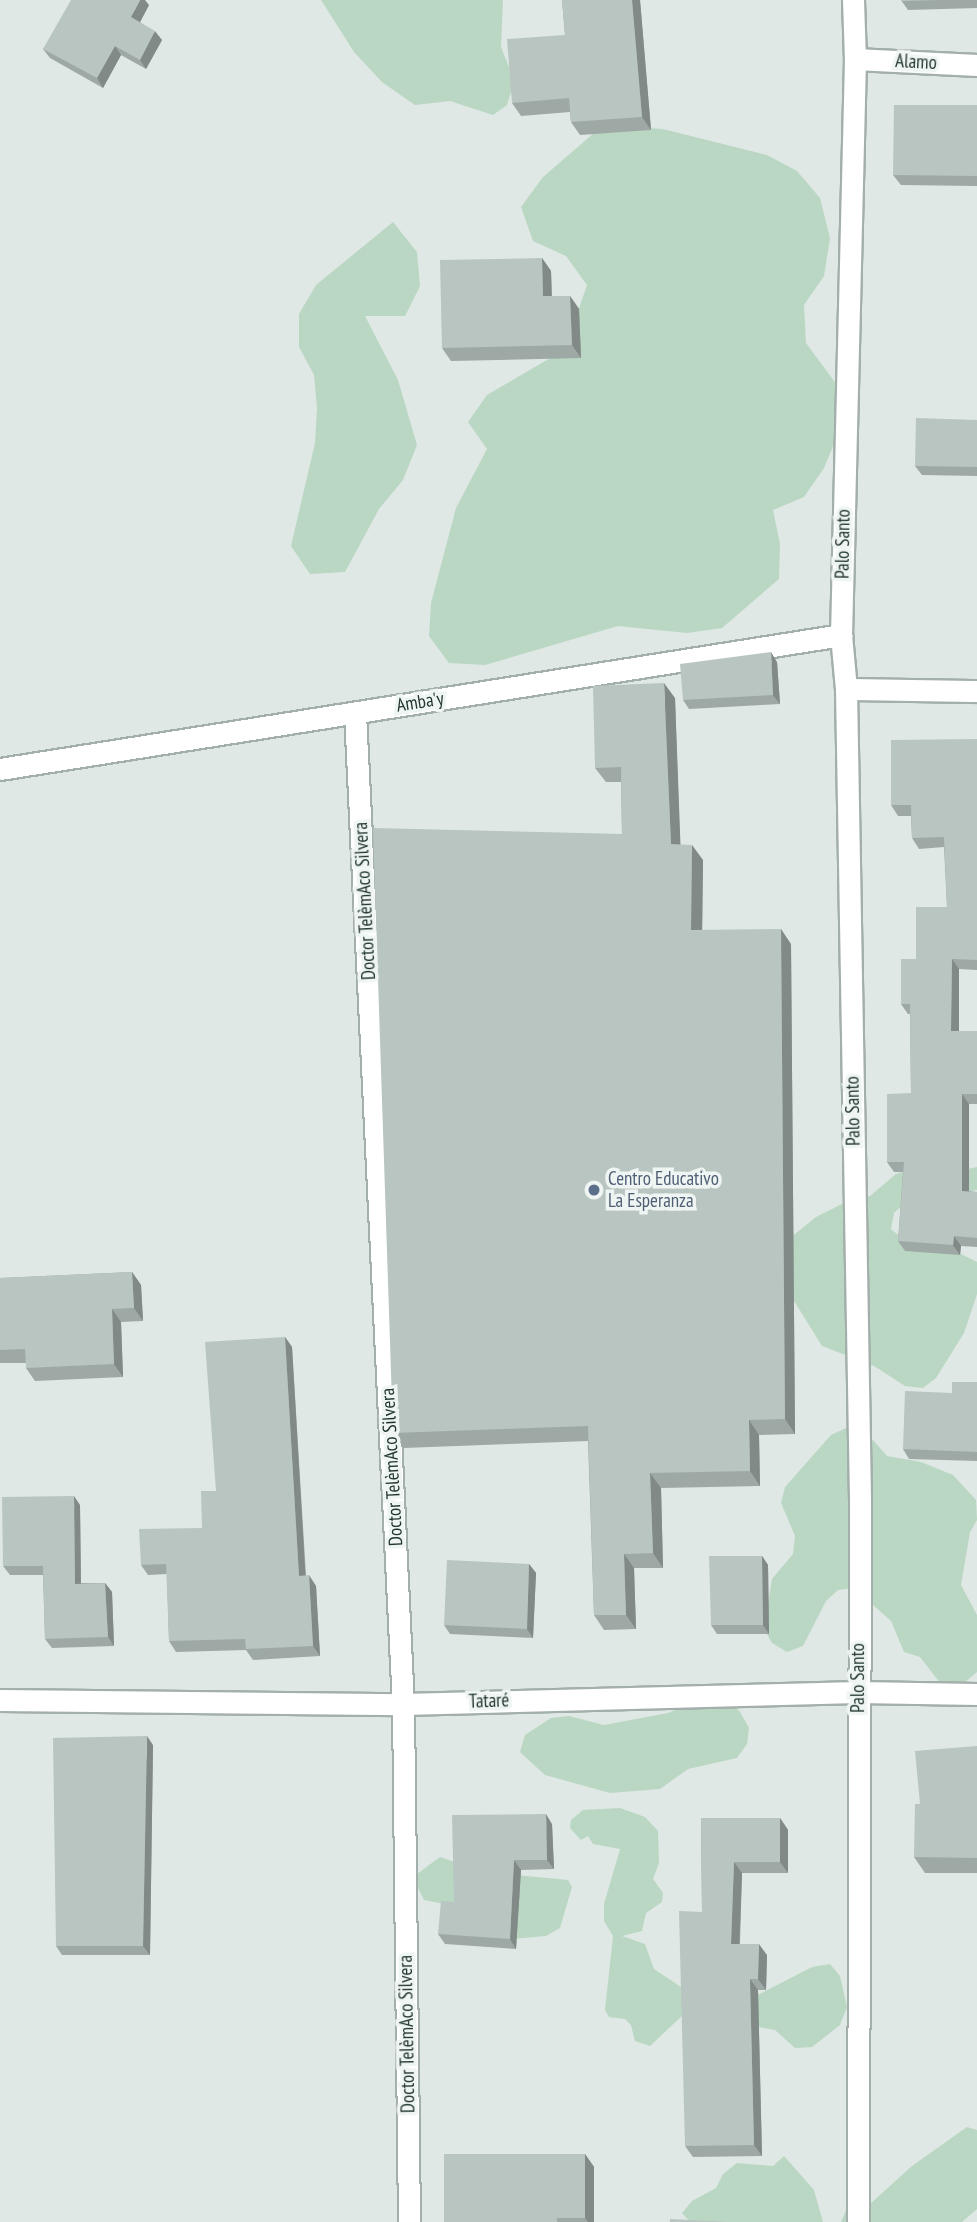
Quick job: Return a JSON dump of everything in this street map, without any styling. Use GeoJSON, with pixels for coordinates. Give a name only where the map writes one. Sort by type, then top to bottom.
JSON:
{"type":"FeatureCollection","features":[{"type":"Feature","properties":{"kind":"street","name":"Palo Santo"},"geometry":{"type":"LineString","coordinates":[[853,0],[855,59],[841,635],[846,689],[860,1499],[857,1692],[858,2222]]}},
{"type":"Feature","properties":{"kind":"street","name":"Alamo"},"geometry":{"type":"LineString","coordinates":[[855,59],[977,65]]}},
{"type":"Feature","properties":{"kind":"street","name":"Amba'y"},"geometry":{"type":"LineString","coordinates":[[0,769],[841,635]]}},
{"type":"Feature","properties":{"kind":"street"},"geometry":{"type":"LineString","coordinates":[[846,689],[977,691]]}},
{"type":"Feature","properties":{"kind":"street","name":"Doctor TelèmAco Silvera"},"geometry":{"type":"LineString","coordinates":[[355,713],[403,1704],[409,2222]]}},
{"type":"Feature","properties":{"kind":"street","name":"Tataré"},"geometry":{"type":"LineString","coordinates":[[0,1700],[403,1704],[857,1692],[977,1694]]}},
{"type":"Feature","properties":{"kind":"green space"},"geometry":{"type":"Polygon","coordinates":[[[321,0],[503,0],[501,47],[511,72],[512,89],[507,105],[493,115],[450,101],[415,105],[382,82],[354,52],[321,0]]]}},
{"type":"Feature","properties":{"kind":"green space"},"geometry":{"type":"Polygon","coordinates":[[[628,127],[663,129],[767,155],[797,171],[820,198],[830,238],[824,276],[804,305],[806,343],[848,400],[838,434],[824,468],[804,497],[773,510],[780,544],[779,579],[722,628],[687,633],[618,626],[485,665],[449,663],[429,636],[431,603],[456,508],[487,449],[468,422],[487,395],[552,357],[575,320],[587,285],[566,256],[533,241],[521,207],[543,177],[594,133],[628,127]]]}},
{"type":"Feature","properties":{"kind":"green space"},"geometry":{"type":"Polygon","coordinates":[[[393,222],[417,252],[420,286],[405,316],[365,316],[398,380],[417,445],[403,480],[379,509],[345,572],[310,574],[291,546],[315,443],[317,408],[314,375],[299,347],[299,314],[316,285],[393,222]]]}},
{"type":"Feature","properties":{"kind":"green space"},"geometry":{"type":"Polygon","coordinates":[[[977,1167],[977,1190],[906,1202],[894,1213],[891,1229],[904,1240],[953,1250],[977,1262],[977,1294],[964,1333],[936,1378],[923,1388],[905,1386],[874,1366],[822,1346],[786,1288],[790,1238],[816,1217],[854,1198],[870,1196],[896,1174],[912,1169],[944,1174],[977,1167]]]}},
{"type":"Feature","properties":{"kind":"green space"},"geometry":{"type":"Polygon","coordinates":[[[846,1428],[865,1431],[887,1456],[921,1462],[953,1475],[976,1500],[977,1520],[970,1532],[961,1585],[977,1615],[977,1672],[958,1688],[941,1684],[920,1657],[904,1652],[891,1621],[854,1588],[838,1590],[826,1601],[803,1646],[787,1652],[772,1643],[764,1629],[772,1579],[793,1554],[795,1536],[781,1503],[785,1487],[831,1435],[846,1428]]]}},
{"type":"Feature","properties":{"kind":"green space"},"geometry":{"type":"Polygon","coordinates":[[[712,1695],[728,1700],[740,1712],[749,1728],[747,1744],[737,1758],[688,1769],[660,1789],[610,1793],[545,1775],[520,1752],[525,1735],[551,1718],[569,1716],[604,1725],[668,1713],[712,1695]]]}},
{"type":"Feature","properties":{"kind":"green space"},"geometry":{"type":"Polygon","coordinates":[[[620,1808],[645,1817],[658,1831],[659,1863],[653,1879],[663,1893],[662,1902],[646,1913],[642,1931],[622,1936],[645,1944],[654,1969],[681,1987],[684,2014],[650,2046],[635,2041],[631,2025],[625,2019],[609,2017],[605,2010],[613,1936],[604,1921],[604,1904],[620,1849],[593,1844],[588,1836],[581,1840],[570,1828],[571,1820],[583,1810],[620,1808]]]}},
{"type":"Feature","properties":{"kind":"green space"},"geometry":{"type":"Polygon","coordinates":[[[440,1857],[483,1872],[568,1880],[572,1887],[560,1928],[546,1936],[511,1939],[459,1907],[424,1900],[413,1877],[440,1857]]]}},
{"type":"Feature","properties":{"kind":"green space"},"geometry":{"type":"Polygon","coordinates":[[[830,1964],[840,1976],[847,2007],[840,2025],[812,2047],[795,2048],[775,2030],[758,2027],[750,1999],[812,1967],[830,1964]]]}},
{"type":"Feature","properties":{"kind":"green space"},"geometry":{"type":"Polygon","coordinates":[[[967,2127],[977,2130],[977,2209],[962,2222],[841,2222],[846,2210],[860,2213],[912,2166],[967,2127]]]}},
{"type":"Feature","properties":{"kind":"green space"},"geometry":{"type":"Polygon","coordinates":[[[784,2156],[814,2190],[823,2222],[690,2222],[682,2213],[692,2201],[716,2188],[723,2174],[737,2163],[773,2166],[784,2156]]]}},
{"type":"Feature","properties":{"kind":"building"},"geometry":{"type":"Polygon","coordinates":[[[71,0],[140,0],[131,17],[155,31],[140,60],[115,46],[97,78],[43,49],[71,0]]]}},
{"type":"Feature","properties":{"kind":"building"},"geometry":{"type":"Polygon","coordinates":[[[562,0],[632,0],[642,117],[571,122],[569,98],[512,103],[507,39],[565,35],[562,0]]]}},
{"type":"Feature","properties":{"kind":"building"},"geometry":{"type":"Polygon","coordinates":[[[894,105],[977,105],[977,176],[893,175],[894,105]]]}},
{"type":"Feature","properties":{"kind":"building"},"geometry":{"type":"Polygon","coordinates":[[[542,258],[543,296],[570,296],[572,345],[442,348],[440,260],[542,258]]]}},
{"type":"Feature","properties":{"kind":"building"},"geometry":{"type":"Polygon","coordinates":[[[916,418],[977,420],[977,467],[915,466],[916,418]]]}},
{"type":"Feature","properties":{"kind":"building"},"geometry":{"type":"Polygon","coordinates":[[[771,652],[773,695],[683,700],[680,664],[771,652]]]}},
{"type":"Feature","properties":{"kind":"building","name":"Centro Educativo La Esperanza"},"geometry":{"type":"Polygon","coordinates":[[[664,683],[671,844],[692,845],[691,930],[781,929],[785,1419],[749,1420],[750,1471],[650,1473],[653,1553],[624,1554],[626,1615],[594,1615],[588,1426],[393,1433],[373,828],[622,834],[621,767],[595,768],[593,686],[664,683]]]}},
{"type":"Feature","properties":{"kind":"building"},"geometry":{"type":"Polygon","coordinates":[[[977,739],[977,960],[952,959],[951,1031],[977,1031],[977,1094],[962,1094],[962,1191],[977,1192],[977,1238],[954,1236],[953,1245],[898,1241],[904,1162],[887,1162],[887,1094],[911,1093],[910,1004],[901,1004],[901,959],[916,959],[916,907],[947,907],[944,837],[912,838],[911,805],[891,805],[891,740],[977,739]]]}},
{"type":"Feature","properties":{"kind":"building"},"geometry":{"type":"Polygon","coordinates":[[[132,1272],[134,1308],[112,1309],[114,1364],[26,1368],[25,1349],[0,1350],[0,1278],[132,1272]]]}},
{"type":"Feature","properties":{"kind":"building"},"geometry":{"type":"Polygon","coordinates":[[[285,1337],[299,1576],[309,1575],[313,1646],[246,1649],[245,1639],[169,1641],[166,1564],[141,1565],[139,1529],[202,1528],[201,1491],[216,1491],[205,1342],[285,1337]]]}},
{"type":"Feature","properties":{"kind":"building"},"geometry":{"type":"Polygon","coordinates":[[[952,1382],[977,1382],[977,1452],[903,1449],[905,1391],[952,1393],[952,1382]]]}},
{"type":"Feature","properties":{"kind":"building"},"geometry":{"type":"Polygon","coordinates":[[[74,1496],[75,1584],[105,1583],[108,1637],[45,1639],[43,1566],[3,1566],[2,1497],[74,1496]]]}},
{"type":"Feature","properties":{"kind":"building"},"geometry":{"type":"Polygon","coordinates":[[[709,1556],[762,1556],[763,1625],[711,1625],[709,1556]]]}},
{"type":"Feature","properties":{"kind":"building"},"geometry":{"type":"Polygon","coordinates":[[[447,1560],[529,1564],[527,1629],[444,1625],[447,1560]]]}},
{"type":"Feature","properties":{"kind":"building"},"geometry":{"type":"Polygon","coordinates":[[[147,1736],[143,1946],[56,1946],[53,1738],[147,1736]]]}},
{"type":"Feature","properties":{"kind":"building"},"geometry":{"type":"Polygon","coordinates":[[[977,1746],[977,1858],[914,1857],[915,1804],[920,1804],[915,1751],[977,1746]]]}},
{"type":"Feature","properties":{"kind":"building"},"geometry":{"type":"Polygon","coordinates":[[[546,1814],[547,1860],[514,1860],[510,1939],[438,1934],[441,1901],[454,1902],[452,1815],[546,1814]]]}},
{"type":"Feature","properties":{"kind":"building"},"geometry":{"type":"Polygon","coordinates":[[[701,1818],[780,1818],[780,1862],[734,1862],[731,1944],[759,1944],[758,1979],[750,1979],[754,2145],[685,2146],[679,1911],[702,1912],[701,1818]]]}},
{"type":"Feature","properties":{"kind":"building"},"geometry":{"type":"Polygon","coordinates":[[[444,2154],[585,2154],[585,2218],[557,2218],[557,2222],[444,2222],[444,2154]]]}},
{"type":"Feature","properties":{"kind":"building"},"geometry":{"type":"Polygon","coordinates":[[[670,2219],[729,2222],[670,2222],[670,2219]]]}},
{"type":"Feature","properties":{"kind":"place","name":"Centro Educativo La Esperanza"},"geometry":{"type":"Point","coordinates":[594,1190]}}]}
